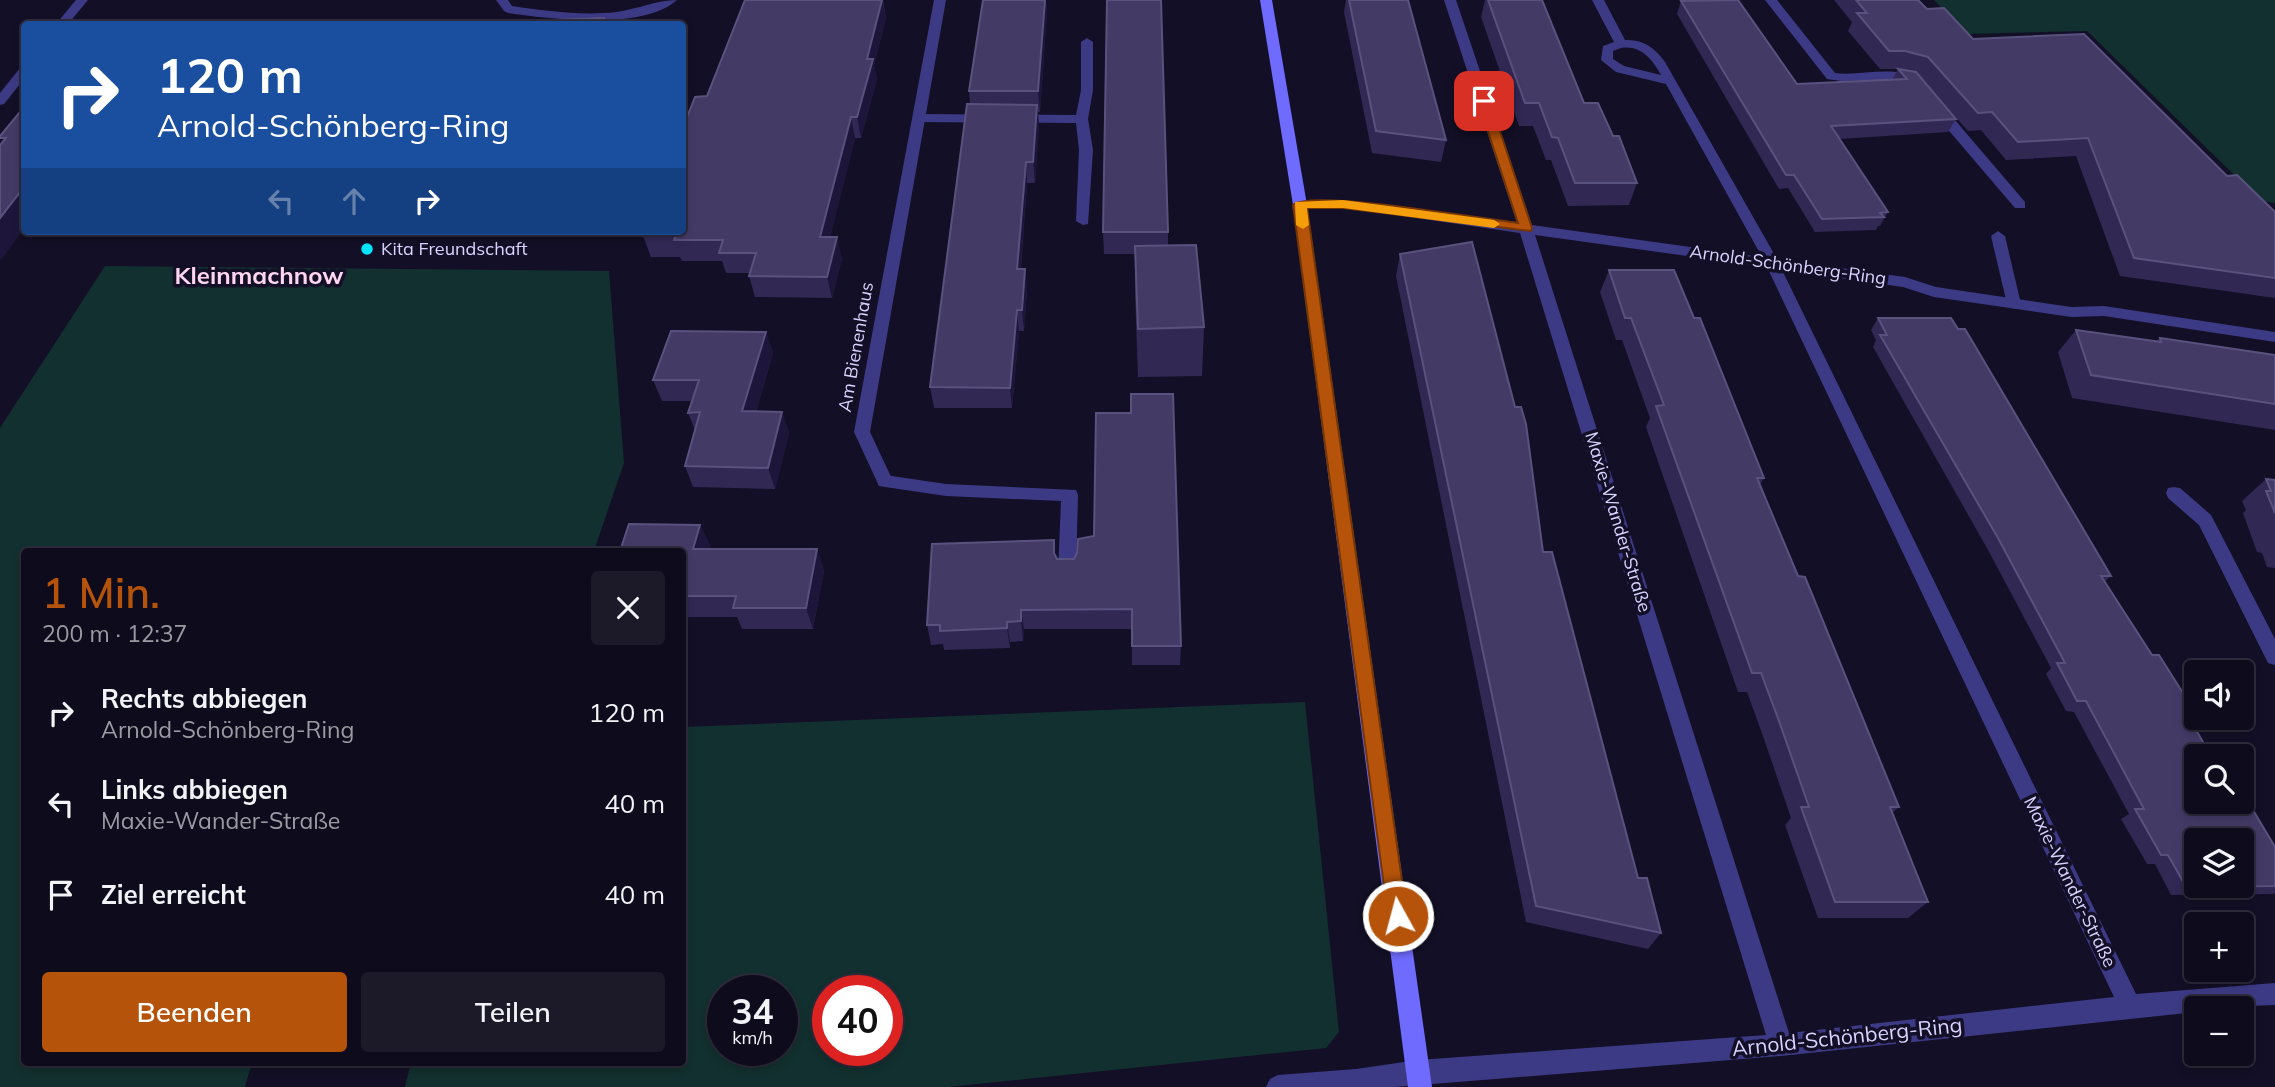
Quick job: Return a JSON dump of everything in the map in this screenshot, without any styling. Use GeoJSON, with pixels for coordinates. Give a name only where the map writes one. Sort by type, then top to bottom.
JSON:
{"type":"FeatureCollection","features":[{"type":"Feature","properties":{"kind":"street"},"geometry":{"type":"LineString","coordinates":[[64,21],[82,0]]}},
{"type":"Feature","properties":{"kind":"street"},"geometry":{"type":"LineString","coordinates":[[502,0],[508,9],[556,17],[634,13],[671,0]]}},
{"type":"Feature","properties":{"kind":"street","name":"Am Bienenhaus"},"geometry":{"type":"LineString","coordinates":[[940,0],[862,432],[886,481],[946,490],[1070,495],[1067,573]]}},
{"type":"Feature","properties":{"kind":"street"},"geometry":{"type":"LineString","coordinates":[[1266,0],[1300,205],[1419,1079]]}},
{"type":"Feature","properties":{"kind":"street","name":"Maxie-Wander-Straße"},"geometry":{"type":"LineString","coordinates":[[1450,0],[1526,228],[1781,1045]]}},
{"type":"Feature","properties":{"kind":"street"},"geometry":{"type":"LineString","coordinates":[[1598,0],[1620,43],[1607,49],[1607,60],[1620,69],[1671,81]]}},
{"type":"Feature","properties":{"kind":"street"},"geometry":{"type":"LineString","coordinates":[[1771,0],[1831,76],[1907,76],[2020,205]]}},
{"type":"Feature","properties":{"kind":"street"},"geometry":{"type":"LineString","coordinates":[[1083,221],[1086,150],[1082,119],[1087,90],[1087,42]]}},
{"type":"Feature","properties":{"kind":"street","name":"Maxie-Wander-Straße"},"geometry":{"type":"LineString","coordinates":[[1620,43],[1639,45],[1656,53],[1772,263],[2130,1006]]}},
{"type":"Feature","properties":{"kind":"street"},"geometry":{"type":"LineString","coordinates":[[0,101],[21,75]]}},
{"type":"Feature","properties":{"kind":"street"},"geometry":{"type":"LineString","coordinates":[[919,118],[1082,119]]}},
{"type":"Feature","properties":{"kind":"street","name":"Arnold-Schönberg-Ring"},"geometry":{"type":"LineString","coordinates":[[1300,205],[1343,204],[1526,228],[1905,282],[1934,292],[2014,304],[2071,312],[2104,311],[2275,337]]}},
{"type":"Feature","properties":{"kind":"street"},"geometry":{"type":"LineString","coordinates":[[1998,236],[2014,304]]}},
{"type":"Feature","properties":{"kind":"street"},"geometry":{"type":"LineString","coordinates":[[2174,493],[2205,520],[2275,657]]}},
{"type":"Feature","properties":{"kind":"street","name":"Arnold-Schönberg-Ring"},"geometry":{"type":"LineString","coordinates":[[1278,1087],[1419,1079],[1507,1068],[1781,1045],[2130,1006],[2275,994]]}},
{"type":"Feature","properties":{"kind":"green space"},"geometry":{"type":"Polygon","coordinates":[[[1934,0],[2275,0],[2275,203],[2261,201],[2087,31],[1966,34],[1934,0]]]}},
{"type":"Feature","properties":{"kind":"green space"},"geometry":{"type":"Polygon","coordinates":[[[105,266],[609,271],[624,463],[595,548],[21,548],[21,1066],[251,1066],[245,1087],[0,1087],[0,428],[105,266]]]}},
{"type":"Feature","properties":{"kind":"green space"},"geometry":{"type":"Polygon","coordinates":[[[1305,702],[1339,1032],[1326,1048],[948,1087],[405,1087],[410,1066],[686,1066],[686,727],[1305,702]]]}},
{"type":"Feature","properties":{"kind":"building"},"geometry":{"type":"Polygon","coordinates":[[[745,0],[882,0],[867,59],[873,59],[857,117],[851,117],[820,237],[837,237],[827,277],[749,276],[756,253],[719,253],[723,240],[674,240],[676,236],[643,236],[686,235],[686,120],[695,97],[707,96],[745,0]]]}},
{"type":"Feature","properties":{"kind":"building"},"geometry":{"type":"Polygon","coordinates":[[[983,0],[1045,0],[1038,91],[969,91],[983,0]]]}},
{"type":"Feature","properties":{"kind":"building"},"geometry":{"type":"Polygon","coordinates":[[[1107,0],[1161,0],[1168,232],[1103,232],[1107,0]]]}},
{"type":"Feature","properties":{"kind":"building"},"geometry":{"type":"Polygon","coordinates":[[[1349,0],[1408,0],[1446,140],[1376,131],[1349,0]]]}},
{"type":"Feature","properties":{"kind":"building"},"geometry":{"type":"Polygon","coordinates":[[[1488,0],[1542,0],[1584,103],[1598,103],[1613,136],[1619,136],[1637,183],[1575,183],[1558,138],[1552,137],[1539,103],[1525,103],[1488,0]]]}},
{"type":"Feature","properties":{"kind":"building"},"geometry":{"type":"Polygon","coordinates":[[[1738,0],[1797,84],[1907,79],[1898,69],[1916,72],[1956,119],[1831,126],[1888,212],[1880,213],[1884,217],[1822,219],[1794,175],[1786,175],[1681,1],[1738,0]]]}},
{"type":"Feature","properties":{"kind":"building"},"geometry":{"type":"Polygon","coordinates":[[[1856,0],[1918,0],[1927,9],[1944,8],[1973,39],[2084,34],[2227,176],[2237,175],[2275,212],[2275,278],[2134,258],[2088,138],[2018,142],[1992,112],[1978,113],[1928,57],[1905,51],[1889,51],[1857,13],[1867,13],[1856,0]]]}},
{"type":"Feature","properties":{"kind":"building"},"geometry":{"type":"Polygon","coordinates":[[[604,18],[603,21],[557,20],[604,18]]]}},
{"type":"Feature","properties":{"kind":"building"},"geometry":{"type":"Polygon","coordinates":[[[967,104],[1037,105],[1033,162],[1026,162],[1017,269],[1025,269],[1022,310],[1017,310],[1010,388],[930,387],[967,104]]]}},
{"type":"Feature","properties":{"kind":"building"},"geometry":{"type":"Polygon","coordinates":[[[21,111],[21,191],[0,218],[0,145],[6,138],[0,136],[21,111]]]}},
{"type":"Feature","properties":{"kind":"building"},"geometry":{"type":"Polygon","coordinates":[[[1472,242],[1515,407],[1521,407],[1526,424],[1543,552],[1552,552],[1638,878],[1647,878],[1661,933],[1536,906],[1400,254],[1472,242]]]}},
{"type":"Feature","properties":{"kind":"building"},"geometry":{"type":"Polygon","coordinates":[[[1196,245],[1204,327],[1138,329],[1135,246],[1196,245]]]}},
{"type":"Feature","properties":{"kind":"building"},"geometry":{"type":"Polygon","coordinates":[[[1609,270],[1674,270],[1694,318],[1700,318],[1764,478],[1757,478],[1798,576],[1805,577],[1899,807],[1890,807],[1928,902],[1835,902],[1801,807],[1809,807],[1779,721],[1761,673],[1752,673],[1656,406],[1664,405],[1631,318],[1625,318],[1609,270]]]}},
{"type":"Feature","properties":{"kind":"building"},"geometry":{"type":"Polygon","coordinates":[[[1878,318],[1951,318],[1958,329],[1965,329],[2111,576],[2101,576],[2152,655],[2159,655],[2184,695],[2184,730],[2196,730],[2204,744],[2184,744],[2184,814],[2254,814],[2254,812],[2275,847],[2275,886],[2254,886],[2254,828],[2184,828],[2184,883],[2168,855],[2161,855],[2135,809],[2144,809],[2086,701],[2077,701],[2057,663],[2065,663],[1998,538],[1880,335],[1887,335],[1878,318]]]}},
{"type":"Feature","properties":{"kind":"building"},"geometry":{"type":"Polygon","coordinates":[[[2076,330],[2161,342],[2160,338],[2275,355],[2275,404],[2091,375],[2076,330]]]}},
{"type":"Feature","properties":{"kind":"building"},"geometry":{"type":"Polygon","coordinates":[[[671,331],[766,332],[742,411],[782,412],[768,468],[685,466],[700,412],[688,413],[699,380],[653,380],[671,331]]]}},
{"type":"Feature","properties":{"kind":"building"},"geometry":{"type":"Polygon","coordinates":[[[1131,394],[1173,394],[1181,646],[1132,646],[1132,609],[1021,610],[1021,621],[1007,622],[1007,628],[940,631],[940,625],[927,625],[932,544],[1054,540],[1057,559],[1074,559],[1078,539],[1094,536],[1096,413],[1131,413],[1131,394]]]}},
{"type":"Feature","properties":{"kind":"building"},"geometry":{"type":"Polygon","coordinates":[[[2266,479],[2275,480],[2275,513],[2266,491],[2271,491],[2266,479]]]}},
{"type":"Feature","properties":{"kind":"building"},"geometry":{"type":"Polygon","coordinates":[[[629,524],[700,525],[693,549],[817,549],[806,608],[733,608],[736,596],[686,596],[686,548],[621,548],[629,524]]]}},
{"type":"Feature","properties":{"kind":"slow traffic"},"geometry":{"type":"LineString","coordinates":[[1303,225],[1300,205],[1343,204],[1494,224]]}},
{"type":"Feature","properties":{"kind":"place","name":"Kita Freundschaft"},"geometry":{"type":"Point","coordinates":[367,249]}},
{"type":"Feature","properties":{"kind":"district","name":"Kleinmachnow"},"geometry":{"type":"Point","coordinates":[259,276]}},
{"type":"Feature","properties":{"kind":"route"},"geometry":{"type":"LineString","coordinates":[[1398,916],[1300,205],[1343,204],[1526,228],[1484,101]]}}]}
